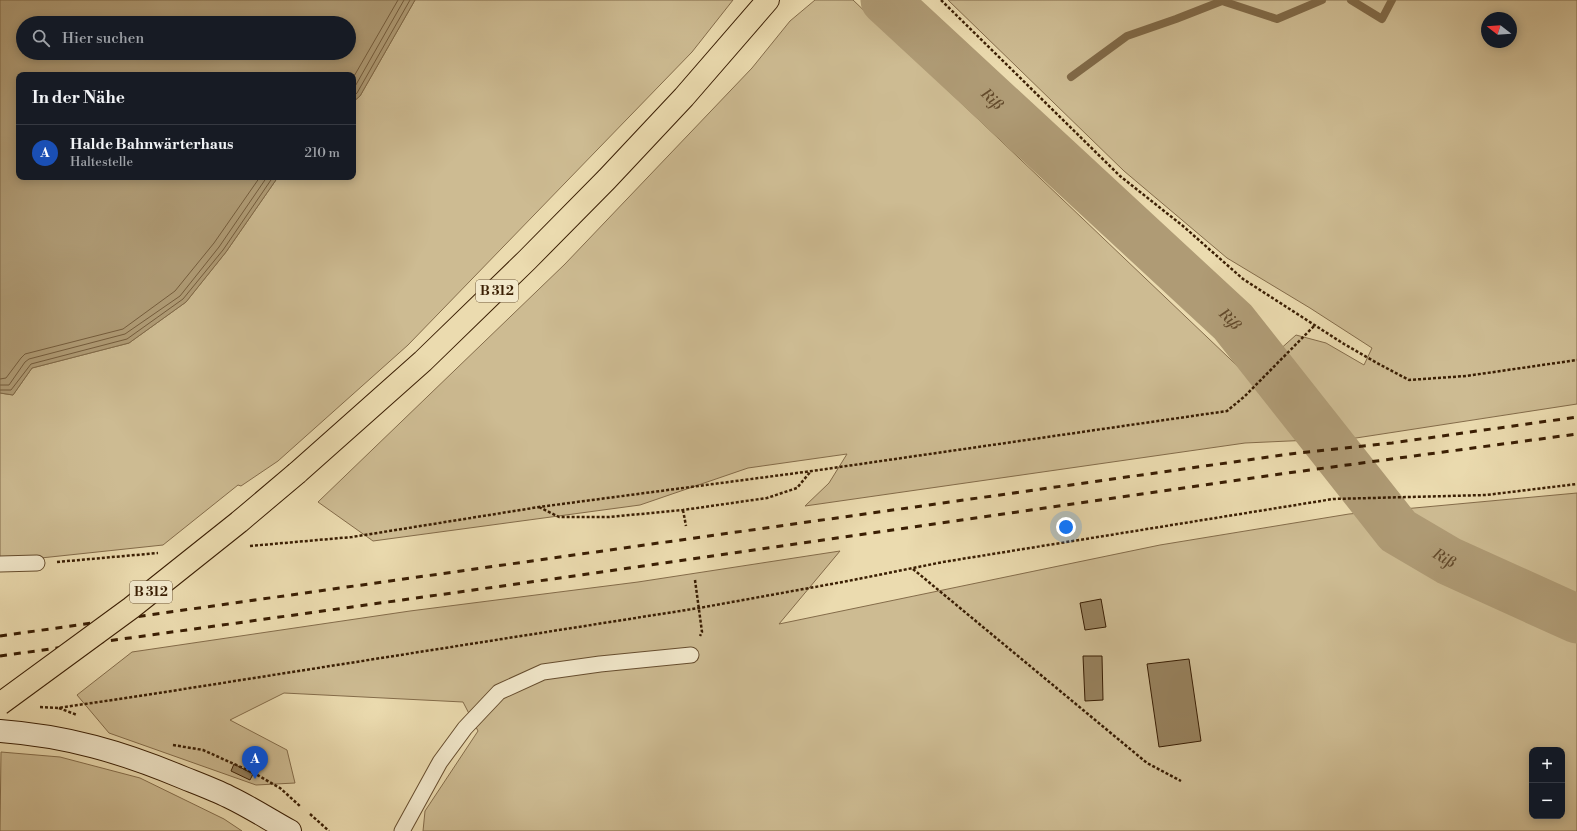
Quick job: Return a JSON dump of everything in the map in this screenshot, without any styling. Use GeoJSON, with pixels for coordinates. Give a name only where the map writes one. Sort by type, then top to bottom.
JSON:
{"type":"FeatureCollection","features":[{"type":"Feature","properties":{"kind":"main road","name":"B 312"},"geometry":{"type":"LineString","coordinates":[[0,704],[131,608],[239,522],[297,473],[423,361],[528,260],[607,179],[684,97],[768,0]]}},
{"type":"Feature","properties":{"kind":"street"},"geometry":{"type":"LineString","coordinates":[[0,731],[58,738],[90,745],[156,766],[228,796],[290,831]]}},
{"type":"Feature","properties":{"kind":"lane"},"geometry":{"type":"LineString","coordinates":[[0,564],[37,563]]}},
{"type":"Feature","properties":{"kind":"lane"},"geometry":{"type":"LineString","coordinates":[[402,831],[440,762],[465,728],[499,692],[543,672],[600,664],[691,655]]}},
{"type":"Feature","properties":{"kind":"path"},"geometry":{"type":"LineString","coordinates":[[941,0],[1120,176],[1183,226],[1243,279],[1344,344],[1409,380],[1466,376],[1577,360]]}},
{"type":"Feature","properties":{"kind":"path"},"geometry":{"type":"LineString","coordinates":[[242,546],[352,537],[538,507],[812,471],[1227,411],[1245,396],[1315,325]]}},
{"type":"Feature","properties":{"kind":"path"},"geometry":{"type":"LineString","coordinates":[[538,507],[559,517],[609,517],[683,510],[767,498],[797,488],[812,471]]}},
{"type":"Feature","properties":{"kind":"path"},"geometry":{"type":"LineString","coordinates":[[58,708],[699,608],[912,568],[1333,499],[1486,495],[1577,484]]}},
{"type":"Feature","properties":{"kind":"path"},"geometry":{"type":"LineString","coordinates":[[683,510],[686,526]]}},
{"type":"Feature","properties":{"kind":"path"},"geometry":{"type":"LineString","coordinates":[[37,563],[163,553]]}},
{"type":"Feature","properties":{"kind":"path"},"geometry":{"type":"LineString","coordinates":[[912,568],[1146,763],[1181,782]]}},
{"type":"Feature","properties":{"kind":"path"},"geometry":{"type":"LineString","coordinates":[[691,655],[702,632],[695,580]]}},
{"type":"Feature","properties":{"kind":"shaded area"},"geometry":{"type":"Polygon","coordinates":[[[415,0],[733,0],[692,52],[408,345],[278,461],[241,486],[238,485],[163,545],[22,560],[0,560],[0,393],[13,395],[32,368],[129,343],[186,302],[226,252],[276,180],[356,180],[356,99],[360,96],[415,0]]]}},
{"type":"Feature","properties":{"kind":"shaded area"},"geometry":{"type":"Polygon","coordinates":[[[815,0],[853,0],[1249,377],[1296,335],[1326,343],[1364,365],[1372,348],[1310,308],[1227,258],[1124,171],[948,0],[1577,0],[1577,404],[1356,438],[1245,443],[805,506],[829,483],[847,454],[748,468],[640,505],[373,541],[318,502],[565,264],[752,68],[790,21],[815,0]]]}},
{"type":"Feature","properties":{"kind":"shaded area"},"geometry":{"type":"Polygon","coordinates":[[[1577,493],[1577,831],[423,831],[425,811],[478,731],[463,702],[284,693],[230,720],[287,750],[295,783],[256,785],[109,733],[77,695],[132,652],[410,611],[638,582],[840,551],[779,624],[1160,545],[1349,514],[1577,493]]]}},
{"type":"Feature","properties":{"kind":"shaded area"},"geometry":{"type":"Polygon","coordinates":[[[1,752],[60,757],[140,778],[224,819],[242,831],[0,831],[1,752]]]}},
{"type":"Feature","properties":{"kind":"water"},"geometry":{"type":"Polygon","coordinates":[[[0,0],[415,0],[360,96],[356,99],[356,72],[16,72],[16,180],[276,180],[226,252],[186,302],[129,343],[32,368],[13,395],[0,393],[0,0]]]}},
{"type":"Feature","properties":{"kind":"building"},"geometry":{"type":"Polygon","coordinates":[[[1101,599],[1106,627],[1085,630],[1080,603],[1101,599]]]}},
{"type":"Feature","properties":{"kind":"building"},"geometry":{"type":"Polygon","coordinates":[[[1083,656],[1102,656],[1103,700],[1085,701],[1083,656]]]}},
{"type":"Feature","properties":{"kind":"building"},"geometry":{"type":"Polygon","coordinates":[[[1189,659],[1201,741],[1159,747],[1147,664],[1189,659]]]}},
{"type":"Feature","properties":{"kind":"building"},"geometry":{"type":"Polygon","coordinates":[[[234,764],[253,774],[250,780],[231,771],[234,764]]]}},
{"type":"Feature","properties":{"kind":"waterway","name":"Riß"},"geometry":{"type":"LineString","coordinates":[[885,0],[1233,322],[1398,531],[1449,561],[1577,619]]}},
{"type":"Feature","properties":{"kind":"waterway"},"geometry":{"type":"LineString","coordinates":[[1071,77],[1127,36],[1222,1],[1277,19],[1322,0]]}},
{"type":"Feature","properties":{"kind":"waterway"},"geometry":{"type":"LineString","coordinates":[[1351,0],[1382,19],[1392,0]]}},
{"type":"Feature","properties":{"kind":"railway"},"geometry":{"type":"LineString","coordinates":[[0,636],[1290,454],[1392,443],[1577,417]]}},
{"type":"Feature","properties":{"kind":"railway"},"geometry":{"type":"LineString","coordinates":[[0,656],[574,576],[1295,472],[1577,434]]}},
{"type":"Feature","properties":{"kind":"place","name":"Halde Bahnwärterhaus"},"geometry":{"type":"Point","coordinates":[255,779]}}]}
